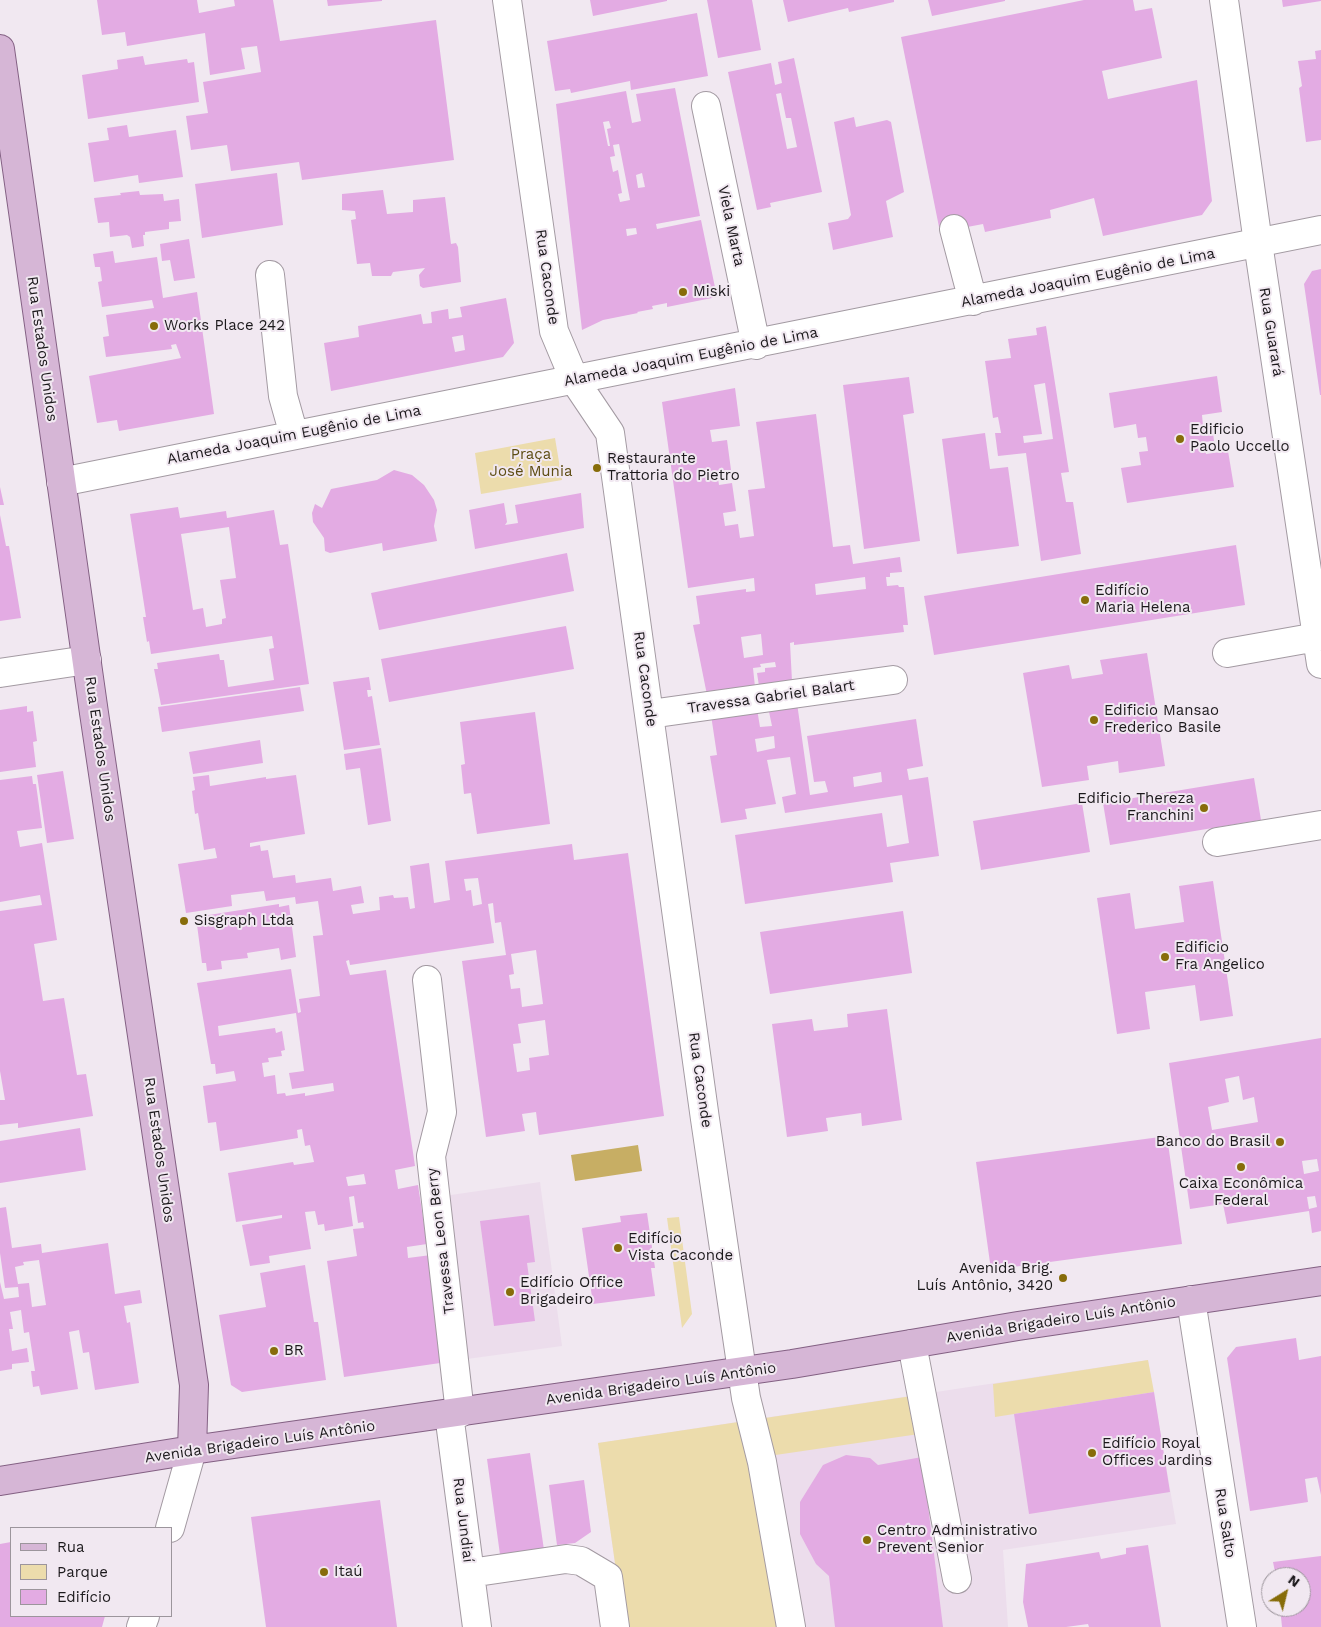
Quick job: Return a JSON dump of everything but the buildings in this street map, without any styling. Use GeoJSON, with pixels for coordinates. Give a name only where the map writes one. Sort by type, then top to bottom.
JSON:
{"type":"FeatureCollection","features":[{"type":"Feature","properties":{"kind":"main road","name":"Rua Estados Unidos"},"geometry":{"type":"LineString","coordinates":[[0,49],[61,482],[194,1386],[192,1450]]}},
{"type":"Feature","properties":{"kind":"main road","name":"Avenida Brigadeiro Luís Antônio"},"geometry":{"type":"LineString","coordinates":[[0,1481],[192,1450],[743,1372],[1321,1281]]}},
{"type":"Feature","properties":{"kind":"street","name":"Rua Caconde"},"geometry":{"type":"LineString","coordinates":[[507,0],[554,331],[575,381],[610,433],[705,1118],[746,1398],[762,1462],[792,1627]]}},
{"type":"Feature","properties":{"kind":"street","name":"Rua Guarará"},"geometry":{"type":"LineString","coordinates":[[1224,0],[1321,664]]}},
{"type":"Feature","properties":{"kind":"street","name":"Viela Marta"},"geometry":{"type":"LineString","coordinates":[[706,106],[756,345]]}},
{"type":"Feature","properties":{"kind":"street"},"geometry":{"type":"LineString","coordinates":[[954,229],[973,301]]}},
{"type":"Feature","properties":{"kind":"street","name":"Alameda Joaquim Eugênio de Lima"},"geometry":{"type":"LineString","coordinates":[[61,482],[756,345],[1321,230]]}},
{"type":"Feature","properties":{"kind":"street"},"geometry":{"type":"LineString","coordinates":[[270,275],[283,396],[294,435]]}},
{"type":"Feature","properties":{"kind":"street"},"geometry":{"type":"LineString","coordinates":[[1227,653],[1317,637]]}},
{"type":"Feature","properties":{"kind":"street"},"geometry":{"type":"LineString","coordinates":[[0,673],[87,660]]}},
{"type":"Feature","properties":{"kind":"street","name":"Travessa Gabriel Balart"},"geometry":{"type":"LineString","coordinates":[[650,714],[893,680]]}},
{"type":"Feature","properties":{"kind":"street"},"geometry":{"type":"LineString","coordinates":[[1217,842],[1321,825]]}},
{"type":"Feature","properties":{"kind":"street","name":"Travessa Leon Berry"},"geometry":{"type":"LineString","coordinates":[[427,980],[442,1112],[431,1156],[455,1413]]}},
{"type":"Feature","properties":{"kind":"street","name":"Rua Salto"},"geometry":{"type":"LineString","coordinates":[[1191,1300],[1242,1627]]}},
{"type":"Feature","properties":{"kind":"street"},"geometry":{"type":"LineString","coordinates":[[912,1344],[958,1579]]}},
{"type":"Feature","properties":{"kind":"street","name":"Rua Jundiaí"},"geometry":{"type":"LineString","coordinates":[[455,1413],[477,1627]]}},
{"type":"Feature","properties":{"kind":"street"},"geometry":{"type":"LineString","coordinates":[[170,1527],[192,1450]]}},
{"type":"Feature","properties":{"kind":"street"},"geometry":{"type":"LineString","coordinates":[[470,1573],[566,1559],[582,1561],[608,1577],[615,1627]]}},
{"type":"Feature","properties":{"kind":"shaded area"},"geometry":{"type":"Polygon","coordinates":[[[638,1145],[642,1171],[575,1181],[571,1155],[638,1145]]]}},
{"type":"Feature","properties":{"kind":"shaded area"},"geometry":{"type":"Polygon","coordinates":[[[540,1182],[562,1346],[467,1359],[444,1196],[540,1182]]]}},
{"type":"Feature","properties":{"kind":"shaded area"},"geometry":{"type":"Polygon","coordinates":[[[1148,1360],[1176,1524],[1003,1550],[1008,1627],[624,1627],[598,1443],[1148,1360]]]}},
{"type":"Feature","properties":{"kind":"green space","name":"Praça José Munia"},"geometry":{"type":"Polygon","coordinates":[[[555,438],[562,480],[481,494],[475,453],[555,438]]]}},
{"type":"Feature","properties":{"kind":"green space"},"geometry":{"type":"Polygon","coordinates":[[[679,1217],[692,1314],[682,1328],[667,1218],[679,1217]]]}},
{"type":"Feature","properties":{"kind":"green space"},"geometry":{"type":"Polygon","coordinates":[[[1148,1360],[1154,1392],[995,1417],[993,1384],[1148,1360]]]}},
{"type":"Feature","properties":{"kind":"green space"},"geometry":{"type":"Polygon","coordinates":[[[912,1396],[919,1434],[755,1458],[780,1627],[624,1627],[598,1443],[912,1396]]]}},
{"type":"Feature","properties":{"kind":"place","name":"Miski"},"geometry":{"type":"Point","coordinates":[683,292]}},
{"type":"Feature","properties":{"kind":"place","name":"Works Place 242"},"geometry":{"type":"Point","coordinates":[154,326]}},
{"type":"Feature","properties":{"kind":"place","name":"Edificio Paolo Uccello"},"geometry":{"type":"Point","coordinates":[1180,439]}},
{"type":"Feature","properties":{"kind":"place","name":"Restaurante Trattoria do Pietro"},"geometry":{"type":"Point","coordinates":[597,468]}},
{"type":"Feature","properties":{"kind":"place","name":"Edifício Maria Helena"},"geometry":{"type":"Point","coordinates":[1085,600]}},
{"type":"Feature","properties":{"kind":"place","name":"Edificio Mansao Frederico Basile"},"geometry":{"type":"Point","coordinates":[1094,720]}},
{"type":"Feature","properties":{"kind":"place","name":"Edificio Thereza Franchini"},"geometry":{"type":"Point","coordinates":[1204,808]}},
{"type":"Feature","properties":{"kind":"place","name":"Sisgraph Ltda"},"geometry":{"type":"Point","coordinates":[184,921]}},
{"type":"Feature","properties":{"kind":"place","name":"Edificio Fra Angelico"},"geometry":{"type":"Point","coordinates":[1165,957]}},
{"type":"Feature","properties":{"kind":"place","name":"Banco do Brasil"},"geometry":{"type":"Point","coordinates":[1280,1142]}},
{"type":"Feature","properties":{"kind":"place","name":"Caixa Econômica Federal"},"geometry":{"type":"Point","coordinates":[1241,1167]}},
{"type":"Feature","properties":{"kind":"place","name":"Edifício Vista Caconde"},"geometry":{"type":"Point","coordinates":[618,1248]}},
{"type":"Feature","properties":{"kind":"place","name":"Avenida Brig. Luís Antônio, 3420"},"geometry":{"type":"Point","coordinates":[1063,1278]}},
{"type":"Feature","properties":{"kind":"place","name":"Edifício Office Brigadeiro"},"geometry":{"type":"Point","coordinates":[510,1292]}},
{"type":"Feature","properties":{"kind":"place","name":"BR"},"geometry":{"type":"Point","coordinates":[274,1351]}},
{"type":"Feature","properties":{"kind":"place","name":"Edifício Royal Offices Jardins"},"geometry":{"type":"Point","coordinates":[1092,1453]}},
{"type":"Feature","properties":{"kind":"place","name":"Centro Administrativo Prevent Senior"},"geometry":{"type":"Point","coordinates":[867,1540]}},
{"type":"Feature","properties":{"kind":"place","name":"Itaú"},"geometry":{"type":"Point","coordinates":[324,1572]}}]}
